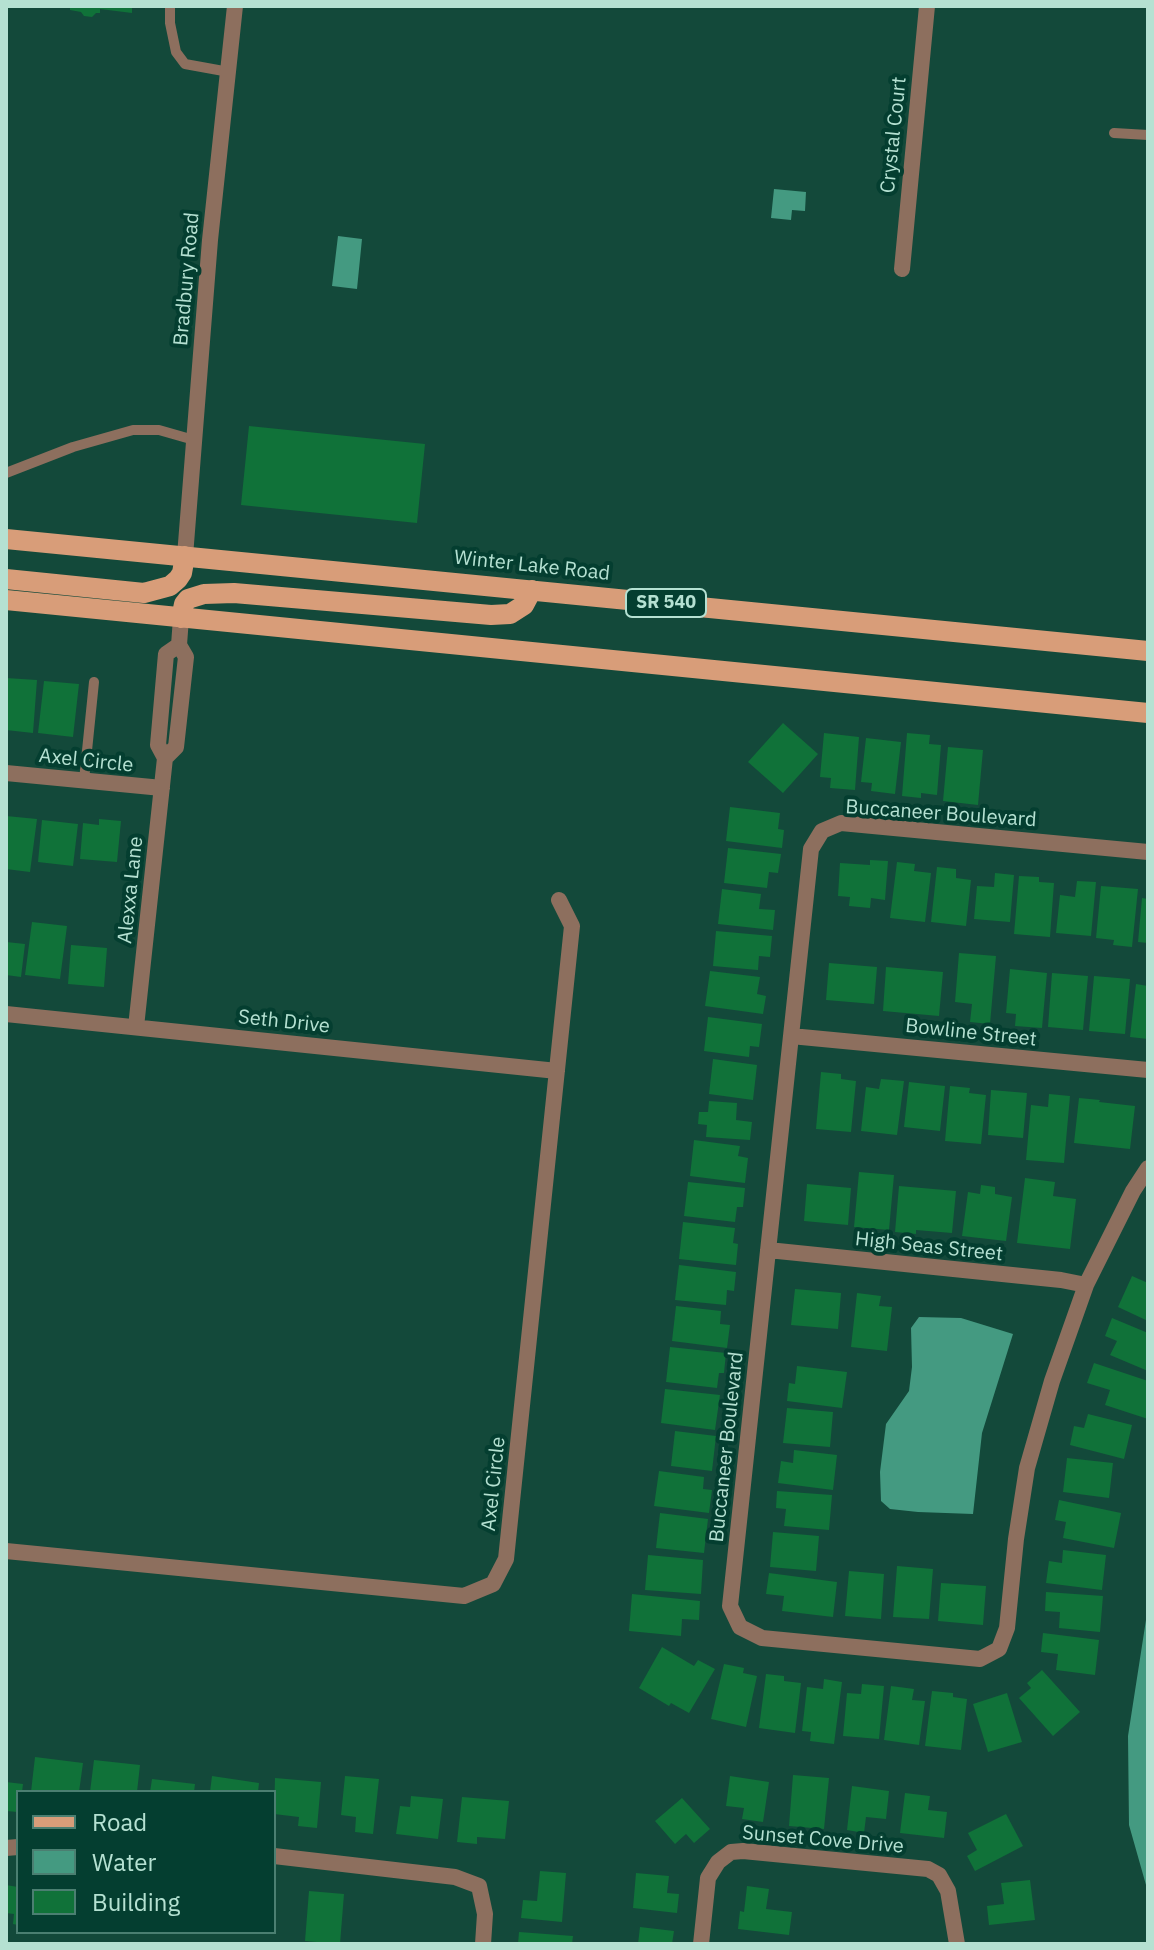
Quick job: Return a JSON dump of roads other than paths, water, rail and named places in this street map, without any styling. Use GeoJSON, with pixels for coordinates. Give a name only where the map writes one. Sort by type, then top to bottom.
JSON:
{"type":"FeatureCollection","features":[{"type":"Feature","properties":{"kind":"main road","name":"Winter Lake Road"},"geometry":{"type":"LineString","coordinates":[[6,539],[1148,651]]}},
{"type":"Feature","properties":{"kind":"main road"},"geometry":{"type":"LineString","coordinates":[[6,579],[144,593],[170,586],[178,579],[185,556]]}},
{"type":"Feature","properties":{"kind":"main road"},"geometry":{"type":"LineString","coordinates":[[181,618],[188,599],[204,594],[234,593],[491,615],[510,614],[524,605],[532,590]]}},
{"type":"Feature","properties":{"kind":"main road"},"geometry":{"type":"LineString","coordinates":[[6,600],[1148,713]]}},
{"type":"Feature","properties":{"kind":"street","name":"Bradbury Road"},"geometry":{"type":"LineString","coordinates":[[185,556],[210,240],[235,6]]}},
{"type":"Feature","properties":{"kind":"street","name":"Crystal Court"},"geometry":{"type":"LineString","coordinates":[[902,269],[927,6]]}},
{"type":"Feature","properties":{"kind":"street","name":"Alexxa Lane"},"geometry":{"type":"LineString","coordinates":[[136,1027],[165,758],[158,745],[166,654],[179,645],[181,618]]}},
{"type":"Feature","properties":{"kind":"street","name":"Axel Circle"},"geometry":{"type":"LineString","coordinates":[[6,773],[162,788]]}},
{"type":"Feature","properties":{"kind":"street","name":"Buccaneer Boulevard"},"geometry":{"type":"LineString","coordinates":[[1148,852],[841,823],[822,831],[811,849],[730,1606],[740,1627],[762,1638],[980,1659],[999,1649],[1007,1628],[1027,1468],[1052,1381],[1086,1285],[1133,1191],[1148,1168]]}},
{"type":"Feature","properties":{"kind":"street","name":"Axel Circle"},"geometry":{"type":"LineString","coordinates":[[6,1551],[464,1596],[493,1584],[506,1559],[572,926],[559,900]]}},
{"type":"Feature","properties":{"kind":"street","name":"Seth Drive"},"geometry":{"type":"LineString","coordinates":[[6,1014],[557,1071]]}},
{"type":"Feature","properties":{"kind":"street","name":"Bowline Street"},"geometry":{"type":"LineString","coordinates":[[791,1036],[1148,1070]]}},
{"type":"Feature","properties":{"kind":"street","name":"High Seas Street"},"geometry":{"type":"LineString","coordinates":[[768,1250],[1086,1285]]}},
{"type":"Feature","properties":{"kind":"street","name":"Sunset Cove Drive"},"geometry":{"type":"LineString","coordinates":[[701,1944],[708,1878],[718,1862],[731,1852],[743,1851],[928,1869],[939,1875],[948,1891],[957,1944]]}},
{"type":"Feature","properties":{"kind":"street"},"geometry":{"type":"LineString","coordinates":[[276,1856],[455,1877],[479,1886],[485,1914],[483,1944]]}},
{"type":"Feature","properties":{"kind":"lane"},"geometry":{"type":"LineString","coordinates":[[170,6],[176,52],[185,64],[229,72]]}},
{"type":"Feature","properties":{"kind":"lane"},"geometry":{"type":"LineString","coordinates":[[1114,133],[1148,135]]}},
{"type":"Feature","properties":{"kind":"lane"},"geometry":{"type":"LineString","coordinates":[[6,473],[73,447],[133,430],[159,430],[194,440]]}},
{"type":"Feature","properties":{"kind":"lane"},"geometry":{"type":"LineString","coordinates":[[84,780],[94,682]]}},
{"type":"Feature","properties":{"kind":"water"},"geometry":{"type":"Polygon","coordinates":[[[774,189],[806,192],[805,211],[792,210],[791,220],[771,218],[774,189]]]}},
{"type":"Feature","properties":{"kind":"water"},"geometry":{"type":"Polygon","coordinates":[[[338,236],[362,239],[357,289],[332,286],[338,236]]]}},
{"type":"Feature","properties":{"kind":"water"},"geometry":{"type":"Polygon","coordinates":[[[919,1317],[961,1318],[1013,1334],[982,1433],[973,1514],[890,1509],[881,1501],[880,1472],[886,1424],[909,1391],[911,1328],[919,1317]]]}},
{"type":"Feature","properties":{"kind":"water"},"geometry":{"type":"Polygon","coordinates":[[[1148,1607],[1148,1892],[1129,1825],[1128,1736],[1148,1607]]]}}]}
